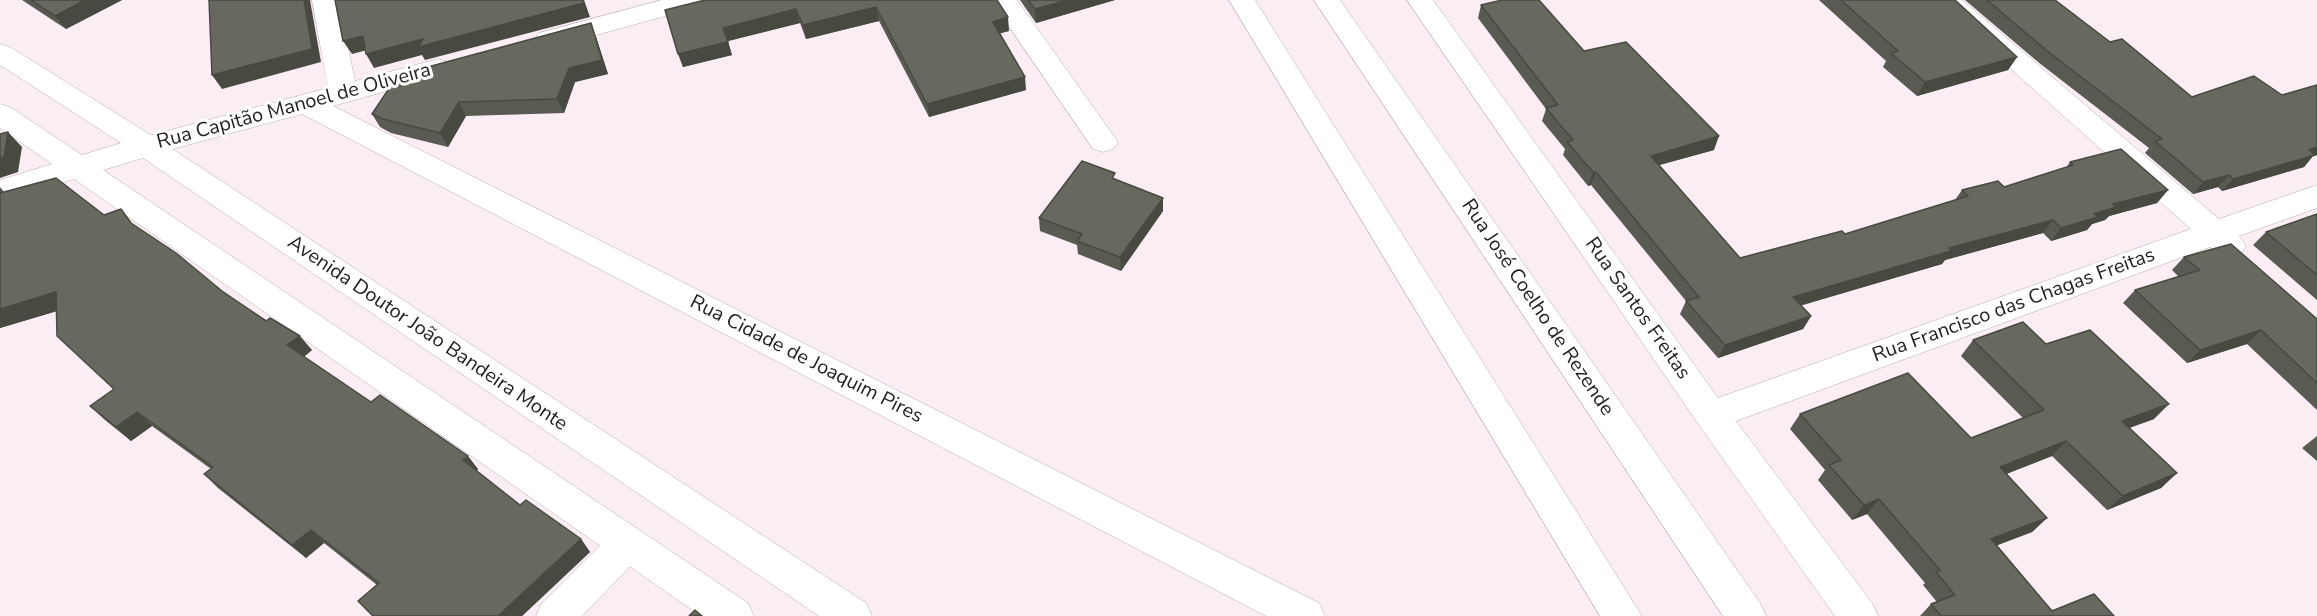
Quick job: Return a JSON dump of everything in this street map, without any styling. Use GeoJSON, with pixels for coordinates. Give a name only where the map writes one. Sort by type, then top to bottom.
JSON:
{"type":"FeatureCollection","features":[{"type":"Feature","properties":{"kind":"street"},"geometry":{"type":"LineString","coordinates":[[325,0],[342,94]]}},
{"type":"Feature","properties":{"kind":"street"},"geometry":{"type":"LineString","coordinates":[[523,45],[693,0]]}},
{"type":"Feature","properties":{"kind":"street"},"geometry":{"type":"LineString","coordinates":[[1004,0],[1103,142]]}},
{"type":"Feature","properties":{"kind":"street"},"geometry":{"type":"LineString","coordinates":[[1242,0],[1622,616]]}},
{"type":"Feature","properties":{"kind":"street","name":"Rua José Coelho de Rezende"},"geometry":{"type":"LineString","coordinates":[[1327,0],[1746,616]]}},
{"type":"Feature","properties":{"kind":"street","name":"Rua Santos Freitas"},"geometry":{"type":"LineString","coordinates":[[1420,0],[1711,415],[1858,616]]}},
{"type":"Feature","properties":{"kind":"street"},"geometry":{"type":"LineString","coordinates":[[1946,0],[2249,263]]}},
{"type":"Feature","properties":{"kind":"street","name":"Avenida Doutor João Bandeira Monte"},"geometry":{"type":"LineString","coordinates":[[0,53],[147,146],[852,616]]}},
{"type":"Feature","properties":{"kind":"street","name":"Rua Capitão Manoel de Oliveira"},"geometry":{"type":"LineString","coordinates":[[0,191],[147,146],[467,60]]}},
{"type":"Feature","properties":{"kind":"street","name":"Rua Cidade de Joaquim Pires"},"geometry":{"type":"LineString","coordinates":[[306,104],[1305,616]]}},
{"type":"Feature","properties":{"kind":"street"},"geometry":{"type":"LineString","coordinates":[[0,114],[734,616]]}},
{"type":"Feature","properties":{"kind":"street","name":"Rua Francisco das Chagas Freitas"},"geometry":{"type":"LineString","coordinates":[[1711,415],[2317,196]]}},
{"type":"Feature","properties":{"kind":"street"},"geometry":{"type":"LineString","coordinates":[[556,616],[627,544]]}},
{"type":"Feature","properties":{"kind":"building"},"geometry":{"type":"Polygon","coordinates":[[[31,0],[85,0],[55,16],[31,0]]]}},
{"type":"Feature","properties":{"kind":"building"},"geometry":{"type":"Polygon","coordinates":[[[209,0],[304,0],[312,49],[212,75],[209,0]]]}},
{"type":"Feature","properties":{"kind":"building"},"geometry":{"type":"Polygon","coordinates":[[[335,0],[583,0],[584,3],[418,47],[423,39],[366,54],[363,36],[343,41],[335,0]]]}},
{"type":"Feature","properties":{"kind":"building"},"geometry":{"type":"Polygon","coordinates":[[[705,0],[997,0],[1008,17],[993,22],[1025,77],[927,104],[876,7],[803,25],[796,9],[723,28],[728,42],[678,54],[665,10],[705,0]]]}},
{"type":"Feature","properties":{"kind":"building"},"geometry":{"type":"Polygon","coordinates":[[[1028,0],[1068,0],[1035,9],[1028,0]]]}},
{"type":"Feature","properties":{"kind":"building"},"geometry":{"type":"Polygon","coordinates":[[[1502,0],[1539,0],[1584,51],[1626,42],[1719,136],[1651,156],[1740,258],[1842,231],[1845,234],[1968,196],[1962,190],[1998,181],[2004,187],[2073,165],[2070,162],[2121,149],[2168,190],[2113,204],[2116,207],[2094,214],[2098,217],[2061,228],[2053,220],[1949,248],[1951,251],[1793,297],[1811,316],[1725,345],[1686,301],[1699,297],[1596,172],[1593,172],[1567,142],[1573,140],[1546,108],[1558,105],[1481,5],[1502,0]]]}},
{"type":"Feature","properties":{"kind":"building"},"geometry":{"type":"Polygon","coordinates":[[[1841,0],[1955,0],[2017,57],[1925,82],[1891,53],[1898,51],[1841,0]]]}},
{"type":"Feature","properties":{"kind":"building"},"geometry":{"type":"Polygon","coordinates":[[[1987,0],[2055,0],[2110,42],[2122,39],[2192,97],[2254,76],[2282,95],[2317,85],[2317,147],[2309,150],[2315,155],[2233,179],[2229,175],[2203,182],[2155,141],[2162,139],[2046,50],[1987,0]]]}},
{"type":"Feature","properties":{"kind":"building"},"geometry":{"type":"Polygon","coordinates":[[[591,23],[602,60],[569,68],[557,99],[459,102],[440,133],[383,119],[372,114],[398,75],[591,23]]]}},
{"type":"Feature","properties":{"kind":"building"},"geometry":{"type":"Polygon","coordinates":[[[8,132],[4,157],[0,158],[0,134],[8,132]]]}},
{"type":"Feature","properties":{"kind":"building"},"geometry":{"type":"Polygon","coordinates":[[[1082,161],[1115,173],[1112,178],[1163,198],[1120,257],[1077,241],[1082,234],[1039,218],[1082,161]]]}},
{"type":"Feature","properties":{"kind":"building"},"geometry":{"type":"Polygon","coordinates":[[[56,178],[104,215],[121,209],[131,223],[176,253],[222,291],[266,321],[270,318],[300,336],[287,345],[371,402],[380,395],[468,456],[463,460],[520,505],[526,500],[581,539],[498,616],[373,616],[358,601],[379,583],[311,530],[292,545],[204,474],[213,467],[137,412],[116,427],[90,406],[114,389],[57,336],[56,292],[0,309],[0,193],[56,178]]]}},
{"type":"Feature","properties":{"kind":"building"},"geometry":{"type":"Polygon","coordinates":[[[2317,214],[2317,275],[2266,232],[2317,214]]]}},
{"type":"Feature","properties":{"kind":"building"},"geometry":{"type":"Polygon","coordinates":[[[2231,244],[2317,319],[2317,383],[2261,330],[2200,350],[2135,290],[2200,270],[2184,257],[2231,244]]]}},
{"type":"Feature","properties":{"kind":"building"},"geometry":{"type":"Polygon","coordinates":[[[2023,322],[2046,344],[2090,330],[2169,404],[2122,421],[2177,473],[2123,496],[2066,441],[2000,467],[2047,518],[1991,539],[2052,611],[2094,594],[2114,616],[1941,616],[1931,604],[1955,595],[1936,572],[1940,570],[1879,499],[1864,505],[1829,465],[1841,460],[1800,414],[1908,373],[1971,438],[2044,410],[1973,340],[2023,322]]]}},
{"type":"Feature","properties":{"kind":"building"},"geometry":{"type":"Polygon","coordinates":[[[695,610],[702,616],[689,616],[695,610]]]}}]}
